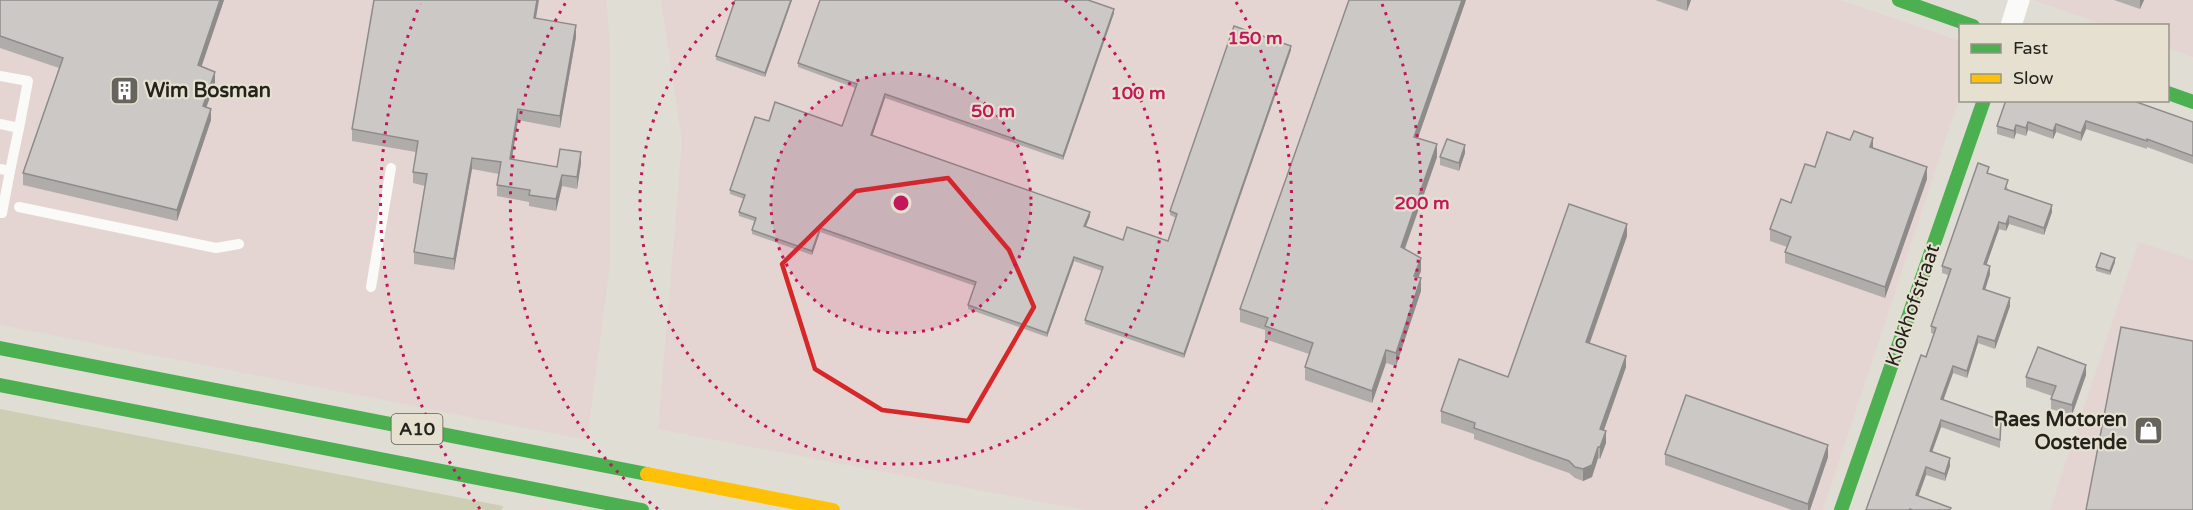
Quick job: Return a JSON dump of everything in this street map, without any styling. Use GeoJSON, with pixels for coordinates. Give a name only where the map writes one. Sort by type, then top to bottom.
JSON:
{"type":"FeatureCollection","features":[{"type":"Feature","properties":{"kind":"main road"},"geometry":{"type":"LineString","coordinates":[[1899,0],[1967,24]]}},
{"type":"Feature","properties":{"kind":"main road"},"geometry":{"type":"LineString","coordinates":[[2169,93],[2193,102]]}},
{"type":"Feature","properties":{"kind":"main road","name":"Klokhofstraat"},"geometry":{"type":"LineString","coordinates":[[1840,510],[1983,102]]}},
{"type":"Feature","properties":{"kind":"main road","name":"A10"},"geometry":{"type":"LineString","coordinates":[[0,348],[833,510]]}},
{"type":"Feature","properties":{"kind":"main road","name":"A10"},"geometry":{"type":"LineString","coordinates":[[0,385],[642,510]]}},
{"type":"Feature","properties":{"kind":"street"},"geometry":{"type":"LineString","coordinates":[[2012,24],[2019,0]]}},
{"type":"Feature","properties":{"kind":"lane"},"geometry":{"type":"LineString","coordinates":[[0,76],[28,81],[19,128],[5,170],[2,213],[0,213]]}},
{"type":"Feature","properties":{"kind":"lane"},"geometry":{"type":"LineString","coordinates":[[0,124],[19,128]]}},
{"type":"Feature","properties":{"kind":"lane"},"geometry":{"type":"LineString","coordinates":[[371,287],[391,168]]}},
{"type":"Feature","properties":{"kind":"lane"},"geometry":{"type":"LineString","coordinates":[[19,207],[216,248],[239,244]]}},
{"type":"Feature","properties":{"kind":"highlighted area"},"geometry":{"type":"Polygon","coordinates":[[[948,178],[1009,250],[1034,307],[968,421],[882,410],[815,369],[782,264],[856,191],[948,178]]]}},
{"type":"Feature","properties":{"kind":"shaded area"},"geometry":{"type":"Polygon","coordinates":[[[0,0],[606,0],[610,44],[610,265],[587,440],[0,325],[0,0]]]}},
{"type":"Feature","properties":{"kind":"shaded area"},"geometry":{"type":"Polygon","coordinates":[[[661,0],[1840,0],[1959,41],[1959,99],[1823,510],[1084,510],[658,429],[682,143],[661,0]]]}},
{"type":"Feature","properties":{"kind":"shaded area"},"geometry":{"type":"Polygon","coordinates":[[[2033,0],[2193,0],[2193,57],[2169,48],[2169,24],[2102,24],[2033,0]]]}},
{"type":"Feature","properties":{"kind":"shaded area"},"geometry":{"type":"Polygon","coordinates":[[[2139,242],[2193,260],[2193,510],[2050,510],[2139,242]]]}},
{"type":"Feature","properties":{"kind":"green space"},"geometry":{"type":"Polygon","coordinates":[[[0,409],[503,506],[502,510],[0,510],[0,409]]]}},
{"type":"Feature","properties":{"kind":"building","name":"Wim Bosman"},"geometry":{"type":"Polygon","coordinates":[[[0,0],[220,0],[198,65],[215,72],[203,106],[211,109],[177,210],[23,173],[63,58],[0,36],[0,0]]]}},
{"type":"Feature","properties":{"kind":"building"},"geometry":{"type":"Polygon","coordinates":[[[374,0],[537,0],[534,18],[576,25],[560,116],[518,109],[510,159],[557,167],[560,149],[581,152],[577,177],[562,175],[556,199],[529,195],[530,190],[497,185],[501,162],[472,158],[454,259],[414,252],[427,174],[413,172],[418,141],[352,129],[374,0]]]}},
{"type":"Feature","properties":{"kind":"building"},"geometry":{"type":"Polygon","coordinates":[[[735,0],[791,0],[765,73],[716,56],[735,0]]]}},
{"type":"Feature","properties":{"kind":"building"},"geometry":{"type":"Polygon","coordinates":[[[820,0],[1088,0],[1114,9],[1063,156],[885,94],[871,135],[1090,212],[1084,226],[1123,240],[1127,227],[1168,241],[1177,214],[1170,211],[1234,26],[1291,46],[1184,354],[1085,320],[1103,267],[1074,257],[1047,333],[968,305],[976,282],[820,228],[812,251],[752,230],[756,218],[739,212],[745,195],[730,190],[755,117],[769,121],[775,102],[842,126],[857,84],[798,63],[820,0]]]}},
{"type":"Feature","properties":{"kind":"building"},"geometry":{"type":"Polygon","coordinates":[[[1349,0],[1462,0],[1414,137],[1437,144],[1401,247],[1421,258],[1414,276],[1421,278],[1396,353],[1386,350],[1372,391],[1305,367],[1313,343],[1265,326],[1268,318],[1240,309],[1349,0]]]}},
{"type":"Feature","properties":{"kind":"building"},"geometry":{"type":"Polygon","coordinates":[[[2005,102],[2137,102],[2193,122],[2193,156],[2147,139],[2147,141],[2086,121],[2081,133],[2056,124],[2053,131],[2028,122],[2026,128],[2016,125],[2014,131],[1997,126],[2005,102]]]}},
{"type":"Feature","properties":{"kind":"building"},"geometry":{"type":"Polygon","coordinates":[[[1854,131],[1873,138],[1870,147],[1927,167],[1885,287],[1785,252],[1791,237],[1770,229],[1781,199],[1791,203],[1805,164],[1815,167],[1827,132],[1850,140],[1854,131]]]}},
{"type":"Feature","properties":{"kind":"building"},"geometry":{"type":"Polygon","coordinates":[[[1447,139],[1465,145],[1459,163],[1440,157],[1447,139]]]}},
{"type":"Feature","properties":{"kind":"building"},"geometry":{"type":"Polygon","coordinates":[[[1978,163],[1989,167],[1987,173],[2008,180],[2005,189],[2052,205],[2044,228],[2009,216],[2006,224],[1999,222],[1984,264],[1990,266],[1983,289],[2010,298],[1995,341],[1978,336],[1967,371],[1953,366],[1941,399],[2001,420],[2000,440],[1941,420],[1930,451],[1950,458],[1945,474],[1926,467],[1916,495],[1951,508],[1950,510],[1866,510],[1921,355],[1926,357],[1936,328],[1931,326],[1951,269],[1942,266],[1978,163]]]}},
{"type":"Feature","properties":{"kind":"building"},"geometry":{"type":"Polygon","coordinates":[[[1569,204],[1627,224],[1586,342],[1626,356],[1600,429],[1606,431],[1600,447],[1598,447],[1592,465],[1583,469],[1575,467],[1569,461],[1474,428],[1475,423],[1441,411],[1459,359],[1508,377],[1569,204]]]}},
{"type":"Feature","properties":{"kind":"building"},"geometry":{"type":"Polygon","coordinates":[[[2101,253],[2115,258],[2110,271],[2096,267],[2101,253]]]}},
{"type":"Feature","properties":{"kind":"building","name":"Raes Motoren Oostende"},"geometry":{"type":"Polygon","coordinates":[[[2121,327],[2193,341],[2193,510],[2086,510],[2121,327]]]}},
{"type":"Feature","properties":{"kind":"building"},"geometry":{"type":"Polygon","coordinates":[[[2038,347],[2086,365],[2072,405],[2051,399],[2056,386],[2026,377],[2038,347]]]}},
{"type":"Feature","properties":{"kind":"building"},"geometry":{"type":"Polygon","coordinates":[[[1686,395],[1828,445],[1808,504],[1665,454],[1686,395]]]}},
{"type":"Feature","properties":{"kind":"traffic: fast"},"geometry":{"type":"LineString","coordinates":[[1899,0],[1967,24]]}},
{"type":"Feature","properties":{"kind":"traffic: fast"},"geometry":{"type":"LineString","coordinates":[[2169,93],[2193,102]]}},
{"type":"Feature","properties":{"kind":"traffic: fast"},"geometry":{"type":"LineString","coordinates":[[1841,510],[1983,102]]}},
{"type":"Feature","properties":{"kind":"traffic: fast"},"geometry":{"type":"LineString","coordinates":[[0,348],[647,474]]}},
{"type":"Feature","properties":{"kind":"traffic: fast"},"geometry":{"type":"LineString","coordinates":[[0,385],[642,510]]}},
{"type":"Feature","properties":{"kind":"traffic: slow"},"geometry":{"type":"LineString","coordinates":[[647,474],[833,510]]}},
{"type":"Feature","properties":{"kind":"place","name":"Wim Bosman"},"geometry":{"type":"Point","coordinates":[124,90]}},
{"type":"Feature","properties":{"kind":"place","name":"Raes Motoren Oostende"},"geometry":{"type":"Point","coordinates":[2148,431]}}]}
